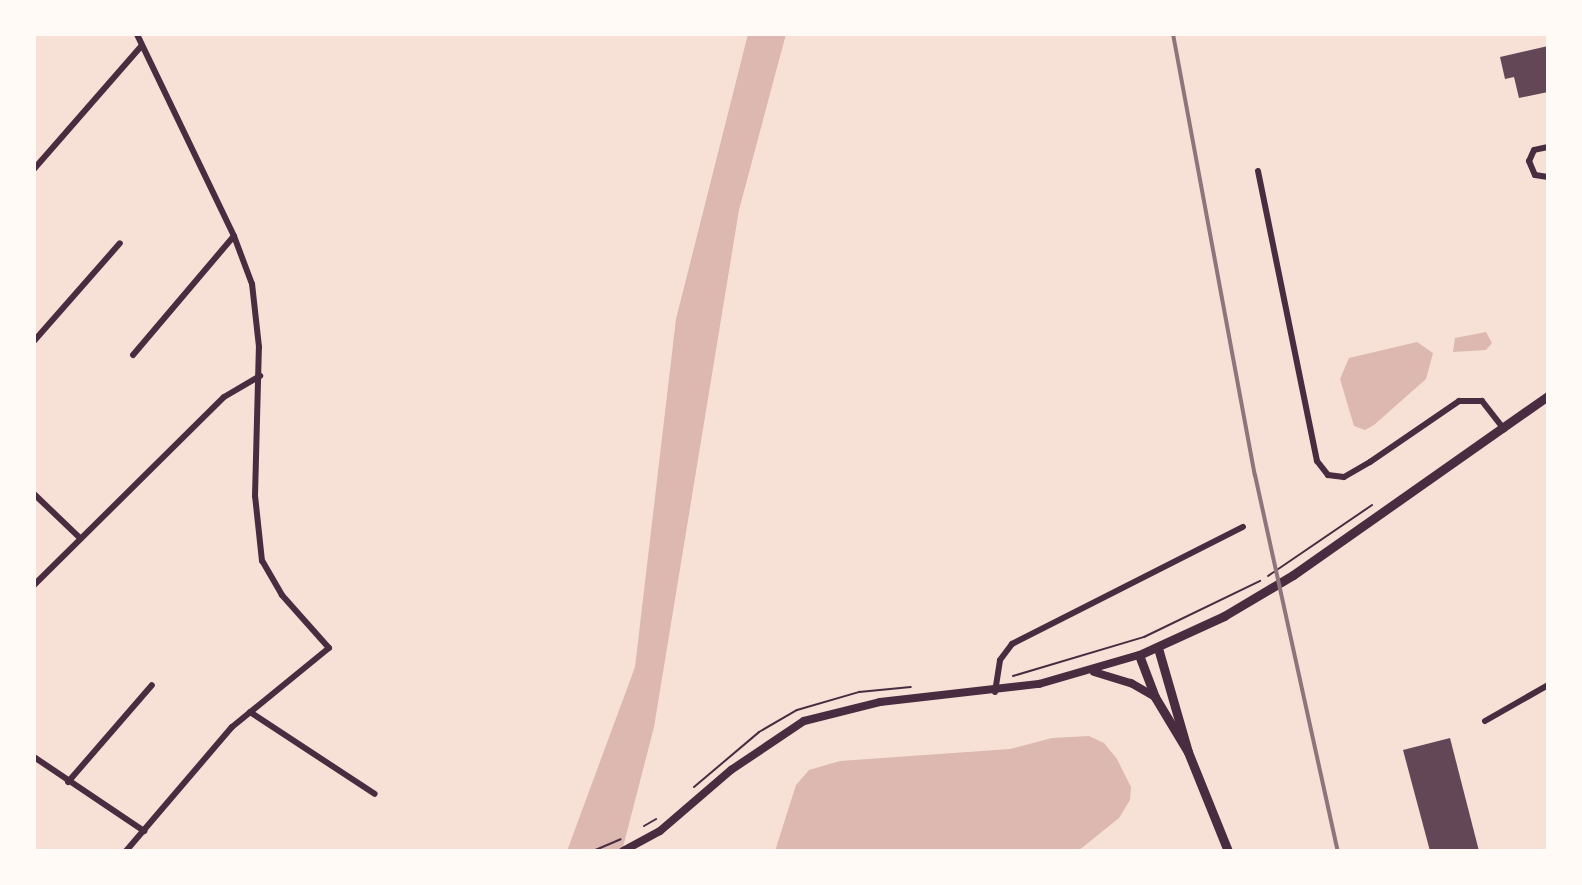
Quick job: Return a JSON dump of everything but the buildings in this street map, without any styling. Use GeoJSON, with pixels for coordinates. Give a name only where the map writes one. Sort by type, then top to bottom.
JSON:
{"type":"FeatureCollection","features":[{"type":"Feature","properties":{"kind":"main road"},"geometry":{"type":"LineString","coordinates":[[623,851],[660,831],[731,770],[804,721],[880,702],[995,692],[1089,672],[1158,648],[1293,575],[1548,396]]}},
{"type":"Feature","properties":{"kind":"main road"},"geometry":{"type":"LineString","coordinates":[[1158,648],[1188,752],[1228,851]]}},
{"type":"Feature","properties":{"kind":"main road"},"geometry":{"type":"LineString","coordinates":[[1139,655],[1155,697],[1188,752]]}},
{"type":"Feature","properties":{"kind":"main road"},"geometry":{"type":"LineString","coordinates":[[1089,672],[1131,683],[1155,697]]}},
{"type":"Feature","properties":{"kind":"street"},"geometry":{"type":"LineString","coordinates":[[126,851],[250,712],[329,648],[282,595],[262,561],[255,496],[260,376],[252,284],[234,236],[137,34]]}},
{"type":"Feature","properties":{"kind":"street"},"geometry":{"type":"LineString","coordinates":[[34,169],[142,45]]}},
{"type":"Feature","properties":{"kind":"street"},"geometry":{"type":"LineString","coordinates":[[1548,147],[1534,150],[1529,161],[1535,175],[1548,177]]}},
{"type":"Feature","properties":{"kind":"street"},"geometry":{"type":"LineString","coordinates":[[1258,171],[1317,461],[1328,475],[1344,477],[1459,401],[1482,401],[1504,429]]}},
{"type":"Feature","properties":{"kind":"street"},"geometry":{"type":"LineString","coordinates":[[133,355],[234,236]]}},
{"type":"Feature","properties":{"kind":"street"},"geometry":{"type":"LineString","coordinates":[[34,341],[120,243]]}},
{"type":"Feature","properties":{"kind":"street"},"geometry":{"type":"LineString","coordinates":[[34,585],[79,537],[224,397],[260,376]]}},
{"type":"Feature","properties":{"kind":"street"},"geometry":{"type":"LineString","coordinates":[[34,494],[79,537]]}},
{"type":"Feature","properties":{"kind":"street"},"geometry":{"type":"LineString","coordinates":[[995,692],[1000,660],[1012,644],[1243,527]]}},
{"type":"Feature","properties":{"kind":"street"},"geometry":{"type":"LineString","coordinates":[[68,782],[152,685]]}},
{"type":"Feature","properties":{"kind":"street"},"geometry":{"type":"LineString","coordinates":[[1485,721],[1548,685]]}},
{"type":"Feature","properties":{"kind":"street"},"geometry":{"type":"LineString","coordinates":[[250,712],[375,794]]}},
{"type":"Feature","properties":{"kind":"street"},"geometry":{"type":"LineString","coordinates":[[34,757],[144,831]]}},
{"type":"Feature","properties":{"kind":"path"},"geometry":{"type":"LineString","coordinates":[[1265,578],[1289,562]]}},
{"type":"Feature","properties":{"kind":"path"},"geometry":{"type":"LineString","coordinates":[[641,828],[653,821]]}},
{"type":"Feature","properties":{"kind":"path"},"geometry":{"type":"LineString","coordinates":[[593,851],[629,835]]}},
{"type":"Feature","properties":{"kind":"shaded area"},"geometry":{"type":"Polygon","coordinates":[[[748,34],[786,34],[739,210],[654,727],[622,851],[567,851],[635,667],[676,319],[748,34]]]}},
{"type":"Feature","properties":{"kind":"shaded area"},"geometry":{"type":"Polygon","coordinates":[[[1486,332],[1492,343],[1486,350],[1453,352],[1455,338],[1486,332]]]}},
{"type":"Feature","properties":{"kind":"shaded area"},"geometry":{"type":"Polygon","coordinates":[[[1417,342],[1433,353],[1426,379],[1374,425],[1365,430],[1354,426],[1340,379],[1349,358],[1417,342]]]}},
{"type":"Feature","properties":{"kind":"shaded area"},"geometry":{"type":"Polygon","coordinates":[[[1089,736],[1104,743],[1117,759],[1131,787],[1130,800],[1119,818],[1078,851],[775,851],[796,785],[809,770],[840,761],[1010,749],[1052,738],[1089,736]]]}},
{"type":"Feature","properties":{"kind":"railway"},"geometry":{"type":"LineString","coordinates":[[1173,34],[1255,475],[1338,851]]}}]}
